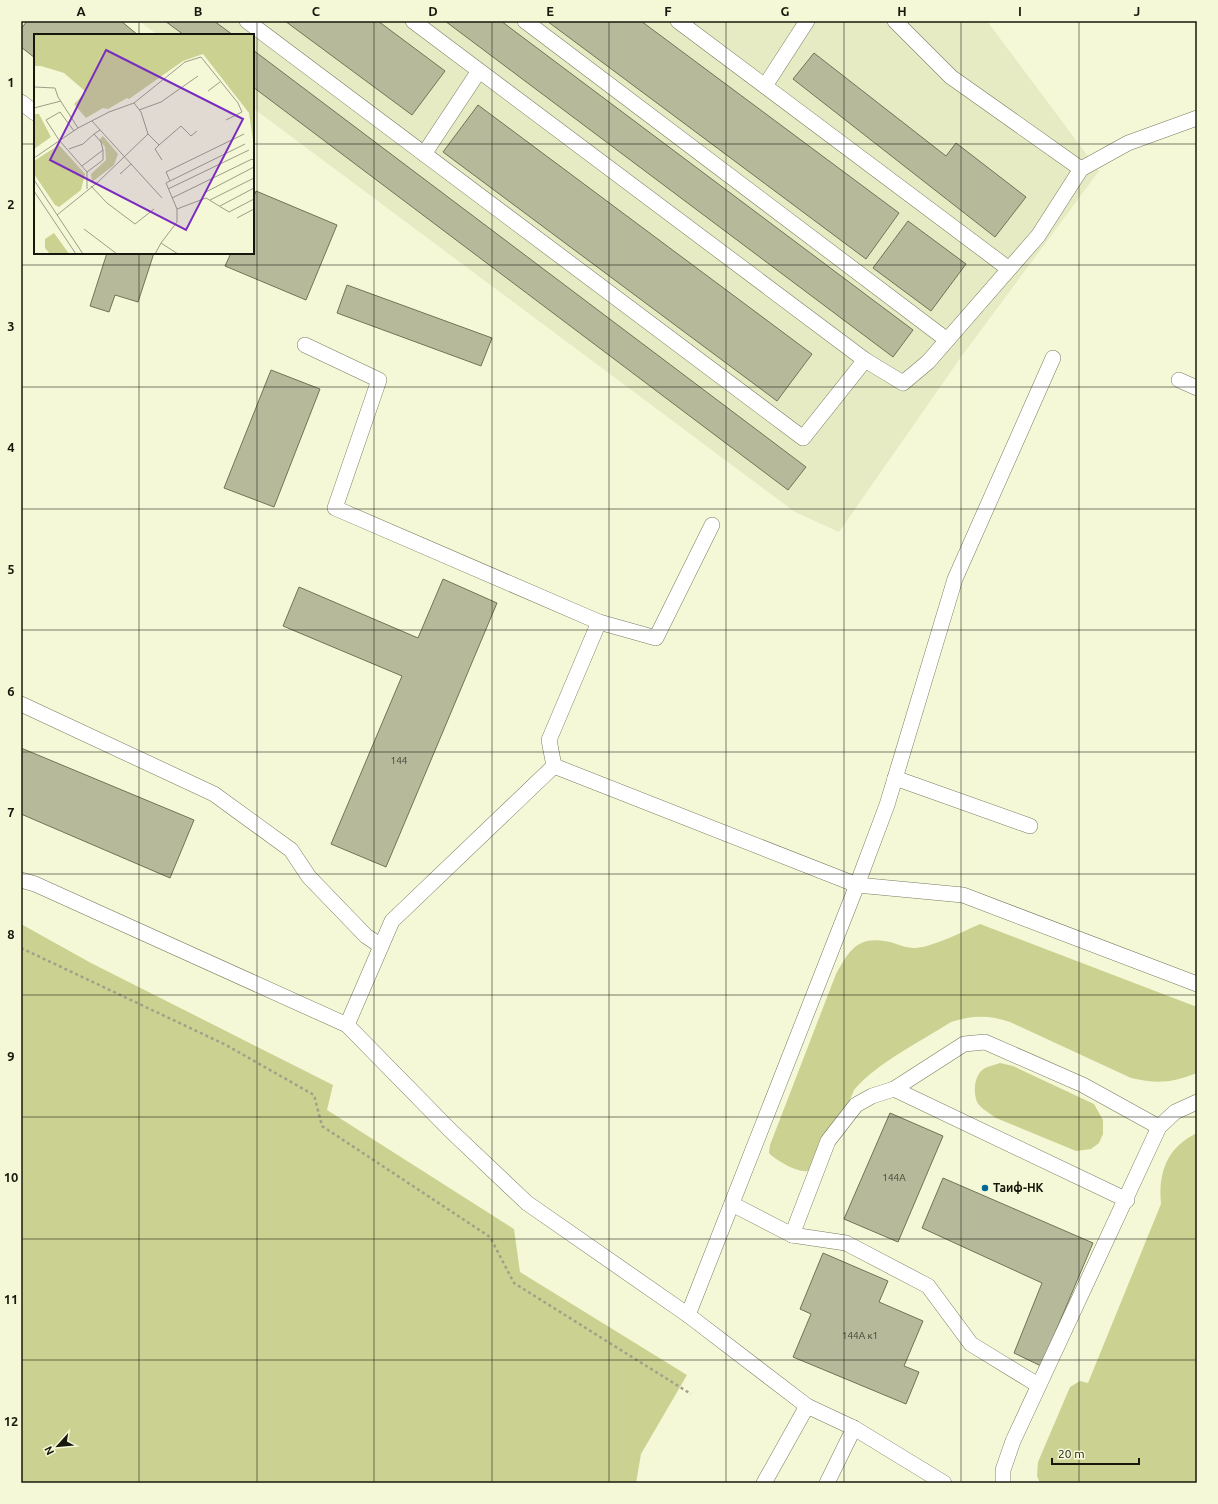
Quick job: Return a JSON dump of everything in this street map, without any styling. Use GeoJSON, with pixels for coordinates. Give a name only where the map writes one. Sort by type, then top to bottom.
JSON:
{"type":"FeatureCollection","features":[{"type":"Feature","properties":{"kind":"lane"},"geometry":{"type":"LineString","coordinates":[[247,21],[803,438],[865,360]]}},
{"type":"Feature","properties":{"kind":"lane"},"geometry":{"type":"LineString","coordinates":[[413,21],[865,360],[903,383],[928,362],[1038,236],[1081,169],[1128,143],[1197,118]]}},
{"type":"Feature","properties":{"kind":"lane"},"geometry":{"type":"LineString","coordinates":[[525,21],[947,340]]}},
{"type":"Feature","properties":{"kind":"lane"},"geometry":{"type":"LineString","coordinates":[[678,21],[1009,269]]}},
{"type":"Feature","properties":{"kind":"lane"},"geometry":{"type":"LineString","coordinates":[[765,86],[807,21]]}},
{"type":"Feature","properties":{"kind":"lane"},"geometry":{"type":"LineString","coordinates":[[896,21],[951,77],[1081,169]]}},
{"type":"Feature","properties":{"kind":"lane"},"geometry":{"type":"LineString","coordinates":[[424,154],[479,71]]}},
{"type":"Feature","properties":{"kind":"lane"},"geometry":{"type":"LineString","coordinates":[[21,102],[34,112]]}},
{"type":"Feature","properties":{"kind":"lane"},"geometry":{"type":"LineString","coordinates":[[305,345],[379,380],[334,508],[599,622],[656,638],[712,525]]}},
{"type":"Feature","properties":{"kind":"lane"},"geometry":{"type":"LineString","coordinates":[[688,1315],[857,885],[895,778],[955,579],[1053,358]]}},
{"type":"Feature","properties":{"kind":"lane"},"geometry":{"type":"LineString","coordinates":[[1179,380],[1197,388]]}},
{"type":"Feature","properties":{"kind":"lane"},"geometry":{"type":"LineString","coordinates":[[554,766],[549,740],[599,622]]}},
{"type":"Feature","properties":{"kind":"lane"},"geometry":{"type":"LineString","coordinates":[[21,704],[214,794],[291,850],[309,877],[366,936],[381,946]]}},
{"type":"Feature","properties":{"kind":"lane"},"geometry":{"type":"LineString","coordinates":[[554,766],[857,885],[962,895],[1197,984]]}},
{"type":"Feature","properties":{"kind":"lane"},"geometry":{"type":"LineString","coordinates":[[347,1025],[392,921],[554,766]]}},
{"type":"Feature","properties":{"kind":"lane"},"geometry":{"type":"LineString","coordinates":[[895,778],[1030,826]]}},
{"type":"Feature","properties":{"kind":"lane"},"geometry":{"type":"LineString","coordinates":[[21,880],[35,884],[347,1025],[451,1131],[527,1203],[688,1315],[807,1406],[854,1428],[944,1483]]}},
{"type":"Feature","properties":{"kind":"lane"},"geometry":{"type":"LineString","coordinates":[[792,1235],[828,1141],[856,1105],[872,1096],[894,1089],[964,1044],[985,1042],[1084,1085],[1159,1127]]}},
{"type":"Feature","properties":{"kind":"lane"},"geometry":{"type":"LineString","coordinates":[[894,1089],[1126,1200]]}},
{"type":"Feature","properties":{"kind":"lane"},"geometry":{"type":"LineString","coordinates":[[1003,1483],[1003,1470],[1013,1441],[1159,1127],[1175,1112],[1197,1102]]}},
{"type":"Feature","properties":{"kind":"lane"},"geometry":{"type":"LineString","coordinates":[[732,1204],[792,1235],[846,1243],[928,1286],[971,1344],[1038,1385]]}},
{"type":"Feature","properties":{"kind":"lane"},"geometry":{"type":"LineString","coordinates":[[764,1483],[807,1406]]}},
{"type":"Feature","properties":{"kind":"lane"},"geometry":{"type":"LineString","coordinates":[[827,1483],[854,1428]]}},
{"type":"Feature","properties":{"kind":"path"},"geometry":{"type":"LineString","coordinates":[[21,948],[226,1045],[314,1095],[322,1126],[490,1237],[514,1283],[691,1394]]}},
{"type":"Feature","properties":{"kind":"shaded area"},"geometry":{"type":"Polygon","coordinates":[[[139,21],[987,21],[1099,171],[961,357],[839,532],[795,512],[254,109],[254,34],[157,34],[139,21]]]}},
{"type":"Feature","properties":{"kind":"shaded area"},"geometry":{"type":"Polygon","coordinates":[[[21,924],[91,963],[333,1085],[327,1110],[514,1229],[520,1272],[687,1375],[641,1454],[636,1483],[21,1483],[21,924]]]}},
{"type":"Feature","properties":{"kind":"shaded area"},"geometry":{"type":"Polygon","coordinates":[[[980,924],[1197,1007],[1197,1073],[1180,1079],[1164,1082],[1131,1078],[1010,1022],[988,1017],[967,1018],[951,1022],[887,1061],[854,1090],[824,1162],[812,1170],[803,1171],[787,1165],[772,1156],[769,1153],[770,1145],[836,974],[851,951],[863,942],[879,940],[911,948],[921,947],[947,939],[980,924]]]}},
{"type":"Feature","properties":{"kind":"shaded area"},"geometry":{"type":"Polygon","coordinates":[[[1000,1063],[1013,1066],[1094,1104],[1103,1120],[1103,1134],[1099,1143],[1091,1149],[1076,1151],[996,1118],[983,1109],[977,1102],[975,1084],[981,1071],[985,1068],[1000,1063]]]}},
{"type":"Feature","properties":{"kind":"shaded area"},"geometry":{"type":"Polygon","coordinates":[[[1197,1133],[1197,1483],[1040,1483],[1037,1476],[1038,1462],[1070,1387],[1080,1381],[1088,1383],[1161,1204],[1161,1182],[1167,1162],[1178,1146],[1197,1133]]]}},
{"type":"Feature","properties":{"kind":"building"},"geometry":{"type":"Polygon","coordinates":[[[27,21],[121,21],[137,34],[34,34],[34,57],[21,47],[21,29],[27,21]]]}},
{"type":"Feature","properties":{"kind":"building"},"geometry":{"type":"Polygon","coordinates":[[[165,21],[214,21],[232,34],[183,34],[165,21]]]}},
{"type":"Feature","properties":{"kind":"building"},"geometry":{"type":"Polygon","coordinates":[[[285,21],[378,21],[445,71],[412,115],[285,21]]]}},
{"type":"Feature","properties":{"kind":"building"},"geometry":{"type":"Polygon","coordinates":[[[445,21],[501,21],[913,330],[893,357],[445,21]]]}},
{"type":"Feature","properties":{"kind":"building"},"geometry":{"type":"Polygon","coordinates":[[[547,21],[641,21],[899,213],[866,259],[547,21]]]}},
{"type":"Feature","properties":{"kind":"building"},"geometry":{"type":"Polygon","coordinates":[[[254,51],[806,467],[788,490],[254,88],[254,51]]]}},
{"type":"Feature","properties":{"kind":"building"},"geometry":{"type":"Polygon","coordinates":[[[814,53],[946,156],[956,143],[1026,197],[995,237],[793,79],[814,53]]]}},
{"type":"Feature","properties":{"kind":"building"},"geometry":{"type":"Polygon","coordinates":[[[478,105],[812,354],[777,401],[443,152],[478,105]]]}},
{"type":"Feature","properties":{"kind":"building"},"geometry":{"type":"Polygon","coordinates":[[[256,191],[337,225],[306,300],[225,266],[231,254],[254,254],[254,196],[256,191]]]}},
{"type":"Feature","properties":{"kind":"building"},"geometry":{"type":"Polygon","coordinates":[[[908,221],[966,264],[931,311],[873,268],[908,221]]]}},
{"type":"Feature","properties":{"kind":"building"},"geometry":{"type":"Polygon","coordinates":[[[107,254],[154,254],[138,302],[115,295],[109,312],[90,306],[107,254]]]}},
{"type":"Feature","properties":{"kind":"building"},"geometry":{"type":"Polygon","coordinates":[[[347,285],[492,338],[481,366],[337,313],[347,285]]]}},
{"type":"Feature","properties":{"kind":"building"},"geometry":{"type":"Polygon","coordinates":[[[271,370],[320,389],[274,507],[224,488],[271,370]]]}},
{"type":"Feature","properties":{"kind":"building"},"geometry":{"type":"Polygon","coordinates":[[[443,579],[497,603],[386,867],[331,844],[402,676],[283,626],[299,587],[418,638],[443,579]]]}},
{"type":"Feature","properties":{"kind":"building"},"geometry":{"type":"Polygon","coordinates":[[[21,748],[194,820],[170,878],[21,814],[21,748]]]}},
{"type":"Feature","properties":{"kind":"building"},"geometry":{"type":"Polygon","coordinates":[[[890,1113],[943,1136],[898,1242],[844,1219],[890,1113]]]}},
{"type":"Feature","properties":{"kind":"building"},"geometry":{"type":"Polygon","coordinates":[[[943,1178],[1093,1243],[1041,1366],[1014,1353],[1042,1283],[922,1228],[943,1178]]]}},
{"type":"Feature","properties":{"kind":"building"},"geometry":{"type":"Polygon","coordinates":[[[823,1253],[888,1281],[879,1302],[923,1321],[904,1366],[919,1372],[906,1404],[793,1357],[811,1314],[800,1309],[823,1253]]]}},
{"type":"Feature","properties":{"kind":"place","name":"Таиф-НК"},"geometry":{"type":"Point","coordinates":[985,1188]}}]}
